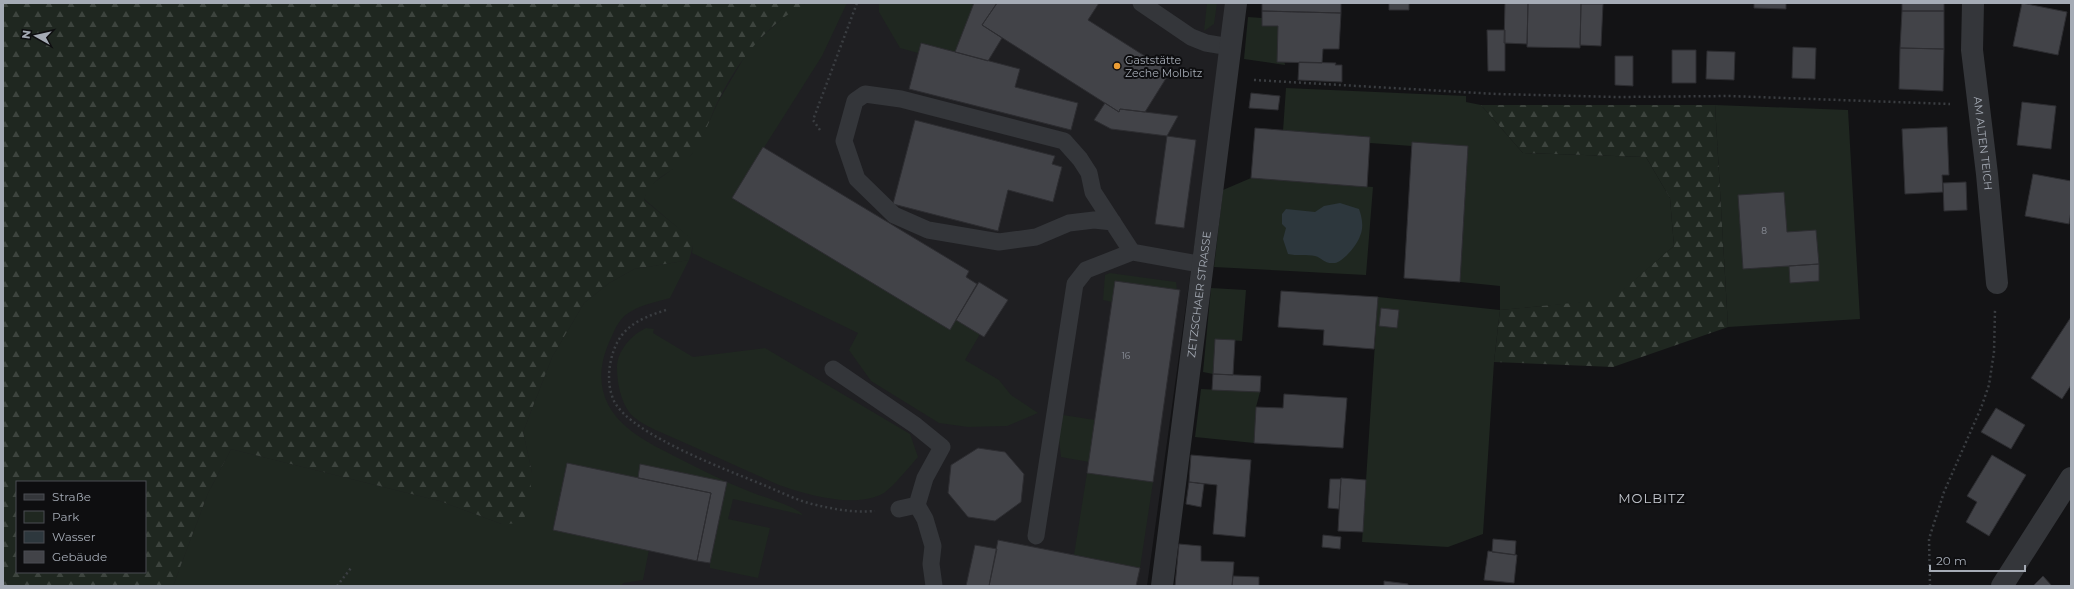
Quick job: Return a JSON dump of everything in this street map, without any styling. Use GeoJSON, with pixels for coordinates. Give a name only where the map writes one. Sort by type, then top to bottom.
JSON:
{"type":"FeatureCollection","features":[{"type":"Feature","properties":{"kind":"street","name":"ZETZSCHAER STRASSE"},"geometry":{"type":"LineString","coordinates":[[1162,586],[1204,265],[1236,3]]}},
{"type":"Feature","properties":{"kind":"street","name":"AM ALTEN TEICH"},"geometry":{"type":"LineString","coordinates":[[1973,3],[1972,50],[1997,283]]}},
{"type":"Feature","properties":{"kind":"street"},"geometry":{"type":"LineString","coordinates":[[2002,586],[2071,478]]}},
{"type":"Feature","properties":{"kind":"lane"},"geometry":{"type":"LineString","coordinates":[[1141,3],[1191,37],[1206,42],[1230,46]]}},
{"type":"Feature","properties":{"kind":"lane"},"geometry":{"type":"LineString","coordinates":[[1113,222],[1094,220],[1069,223],[1036,237],[999,242],[928,230],[894,215],[857,179],[844,140],[855,101],[865,94],[901,99],[1064,141],[1080,159],[1088,172],[1093,192],[1113,222],[1132,252]]}},
{"type":"Feature","properties":{"kind":"lane"},"geometry":{"type":"LineString","coordinates":[[1036,536],[1075,284],[1086,270],[1132,252],[1204,265]]}},
{"type":"Feature","properties":{"kind":"lane"},"geometry":{"type":"LineString","coordinates":[[833,369],[915,424],[942,447],[925,478],[916,505]]}},
{"type":"Feature","properties":{"kind":"lane"},"geometry":{"type":"LineString","coordinates":[[899,509],[916,505]]}},
{"type":"Feature","properties":{"kind":"lane"},"geometry":{"type":"LineString","coordinates":[[916,505],[925,519],[933,546],[931,564],[934,586]]}},
{"type":"Feature","properties":{"kind":"path"},"geometry":{"type":"LineString","coordinates":[[844,140],[820,131],[813,120],[857,3]]}},
{"type":"Feature","properties":{"kind":"path"},"geometry":{"type":"LineString","coordinates":[[1226,78],[1280,83],[1496,94],[1618,97],[1730,96],[1958,104],[1978,101]]}},
{"type":"Feature","properties":{"kind":"path"},"geometry":{"type":"LineString","coordinates":[[1930,586],[1929,539],[1944,492],[1981,408],[1989,385],[1994,352],[1997,283]]}},
{"type":"Feature","properties":{"kind":"path"},"geometry":{"type":"LineString","coordinates":[[666,310],[642,318],[632,324],[620,337],[613,352],[609,371],[610,388],[614,401],[636,425],[717,466],[810,504],[856,513],[899,509]]}},
{"type":"Feature","properties":{"kind":"path"},"geometry":{"type":"LineString","coordinates":[[337,586],[351,568]]}},
{"type":"Feature","properties":{"kind":"shaded area"},"geometry":{"type":"Polygon","coordinates":[[[758,3],[1228,3],[1147,586],[150,586],[212,418],[758,3]]]}},
{"type":"Feature","properties":{"kind":"green space"},"geometry":{"type":"Polygon","coordinates":[[[3,3],[807,3],[778,22],[754,46],[743,59],[725,88],[696,149],[685,161],[658,179],[647,192],[644,200],[694,241],[689,260],[634,269],[609,283],[584,303],[552,357],[523,432],[532,473],[529,507],[522,523],[502,524],[440,501],[231,449],[208,493],[173,586],[3,586],[3,3]]]}},
{"type":"Feature","properties":{"kind":"green space"},"geometry":{"type":"Polygon","coordinates":[[[807,3],[847,3],[822,56],[732,198],[950,329],[956,320],[980,334],[965,360],[999,380],[1011,395],[1038,413],[1007,426],[968,427],[939,423],[871,381],[849,350],[858,333],[692,253],[693,241],[644,199],[648,187],[691,155],[704,133],[718,102],[749,49],[789,12],[807,3]]]}},
{"type":"Feature","properties":{"kind":"green space"},"geometry":{"type":"Polygon","coordinates":[[[879,3],[974,4],[955,52],[921,43],[918,53],[900,48],[879,12],[879,3]]]}},
{"type":"Feature","properties":{"kind":"green space"},"geometry":{"type":"Polygon","coordinates":[[[1207,3],[1217,3],[1214,24],[1204,31],[1207,3]]]}},
{"type":"Feature","properties":{"kind":"green space"},"geometry":{"type":"Polygon","coordinates":[[[1248,17],[1262,18],[1262,26],[1278,26],[1285,65],[1244,59],[1248,17]]]}},
{"type":"Feature","properties":{"kind":"green space"},"geometry":{"type":"Polygon","coordinates":[[[1286,88],[1466,96],[1466,102],[1481,105],[1523,153],[1646,157],[1670,198],[1674,246],[1612,300],[1500,310],[1500,286],[1460,282],[1468,146],[1412,142],[1412,146],[1370,143],[1370,137],[1283,131],[1286,88]]]}},
{"type":"Feature","properties":{"kind":"green space"},"geometry":{"type":"Polygon","coordinates":[[[1481,105],[1715,105],[1728,327],[1613,367],[1494,362],[1500,310],[1612,299],[1674,246],[1670,198],[1646,157],[1523,153],[1481,105]]]}},
{"type":"Feature","properties":{"kind":"green space"},"geometry":{"type":"Polygon","coordinates":[[[1715,105],[1848,110],[1860,319],[1728,327],[1715,105]]]}},
{"type":"Feature","properties":{"kind":"green space"},"geometry":{"type":"Polygon","coordinates":[[[1251,178],[1373,187],[1366,275],[1214,267],[1223,190],[1251,178]]]}},
{"type":"Feature","properties":{"kind":"green space"},"geometry":{"type":"Polygon","coordinates":[[[689,260],[670,298],[637,308],[624,316],[618,324],[606,349],[601,375],[602,387],[605,399],[611,410],[630,430],[661,449],[727,482],[640,465],[638,478],[567,463],[553,530],[649,550],[643,580],[624,583],[620,586],[173,586],[208,493],[231,449],[440,501],[502,524],[532,473],[523,432],[552,357],[584,303],[609,283],[634,269],[689,260]]]}},
{"type":"Feature","properties":{"kind":"green space"},"geometry":{"type":"Polygon","coordinates":[[[1110,273],[1176,282],[1177,290],[1115,281],[1112,302],[1103,300],[1105,275],[1110,273]]]}},
{"type":"Feature","properties":{"kind":"green space"},"geometry":{"type":"Polygon","coordinates":[[[1211,288],[1246,290],[1242,341],[1215,339],[1213,374],[1203,372],[1211,288]]]}},
{"type":"Feature","properties":{"kind":"green space"},"geometry":{"type":"Polygon","coordinates":[[[1378,297],[1500,310],[1494,362],[1483,534],[1448,547],[1362,542],[1378,297]]]}},
{"type":"Feature","properties":{"kind":"green space"},"geometry":{"type":"Polygon","coordinates":[[[646,328],[654,329],[653,333],[693,357],[765,348],[910,434],[918,457],[897,481],[884,493],[873,498],[860,500],[832,499],[803,493],[779,485],[655,430],[630,414],[621,395],[617,374],[619,356],[622,350],[630,339],[646,328]]]}},
{"type":"Feature","properties":{"kind":"green space"},"geometry":{"type":"Polygon","coordinates":[[[1201,389],[1260,392],[1256,407],[1254,443],[1195,437],[1201,389]]]}},
{"type":"Feature","properties":{"kind":"green space"},"geometry":{"type":"Polygon","coordinates":[[[1063,415],[1095,420],[1089,462],[1061,457],[1058,430],[1063,415]]]}},
{"type":"Feature","properties":{"kind":"green space"},"geometry":{"type":"Polygon","coordinates":[[[1087,473],[1153,482],[1140,568],[1074,555],[1087,473]]]}},
{"type":"Feature","properties":{"kind":"green space"},"geometry":{"type":"Polygon","coordinates":[[[727,482],[793,508],[803,515],[733,499],[728,519],[770,528],[758,578],[710,568],[727,482]]]}},
{"type":"Feature","properties":{"kind":"water"},"geometry":{"type":"Polygon","coordinates":[[[1340,203],[1359,209],[1362,222],[1362,230],[1359,239],[1346,256],[1338,262],[1331,263],[1315,256],[1288,254],[1283,239],[1286,228],[1282,224],[1282,214],[1286,209],[1315,212],[1324,206],[1340,203]]]}},
{"type":"Feature","properties":{"kind":"building"},"geometry":{"type":"Polygon","coordinates":[[[974,3],[997,3],[982,25],[1002,38],[988,61],[955,52],[974,3]]]}},
{"type":"Feature","properties":{"kind":"building"},"geometry":{"type":"Polygon","coordinates":[[[997,3],[1099,3],[1088,20],[1170,72],[1145,112],[1120,109],[1119,112],[982,25],[997,3]]]}},
{"type":"Feature","properties":{"kind":"building"},"geometry":{"type":"Polygon","coordinates":[[[1262,3],[1341,3],[1341,13],[1262,11],[1262,3]]]}},
{"type":"Feature","properties":{"kind":"building"},"geometry":{"type":"Polygon","coordinates":[[[1389,3],[1409,3],[1409,10],[1389,10],[1389,3]]]}},
{"type":"Feature","properties":{"kind":"building"},"geometry":{"type":"Polygon","coordinates":[[[1505,3],[1528,3],[1527,44],[1504,43],[1505,3]]]}},
{"type":"Feature","properties":{"kind":"building"},"geometry":{"type":"Polygon","coordinates":[[[1528,3],[1581,3],[1580,48],[1527,47],[1528,3]]]}},
{"type":"Feature","properties":{"kind":"building"},"geometry":{"type":"Polygon","coordinates":[[[1754,3],[1786,3],[1786,9],[1754,8],[1754,3]]]}},
{"type":"Feature","properties":{"kind":"building"},"geometry":{"type":"Polygon","coordinates":[[[1902,3],[1944,3],[1944,11],[1902,11],[1902,3]]]}},
{"type":"Feature","properties":{"kind":"building"},"geometry":{"type":"Polygon","coordinates":[[[2022,3],[2067,12],[2058,55],[2013,46],[2022,3]]]}},
{"type":"Feature","properties":{"kind":"building"},"geometry":{"type":"Polygon","coordinates":[[[1581,4],[1603,4],[1601,46],[1580,45],[1581,4]]]}},
{"type":"Feature","properties":{"kind":"building"},"geometry":{"type":"Polygon","coordinates":[[[1262,11],[1341,13],[1339,49],[1323,49],[1322,63],[1277,62],[1278,26],[1262,26],[1262,11]]]}},
{"type":"Feature","properties":{"kind":"building"},"geometry":{"type":"Polygon","coordinates":[[[1902,11],[1944,11],[1944,49],[1900,48],[1902,11]]]}},
{"type":"Feature","properties":{"kind":"building"},"geometry":{"type":"Polygon","coordinates":[[[1487,30],[1505,30],[1505,71],[1488,71],[1487,30]]]}},
{"type":"Feature","properties":{"kind":"building"},"geometry":{"type":"Polygon","coordinates":[[[921,43],[1020,69],[1015,87],[1078,103],[1071,130],[909,89],[921,43]]]}},
{"type":"Feature","properties":{"kind":"building"},"geometry":{"type":"Polygon","coordinates":[[[1793,47],[1816,48],[1815,79],[1792,78],[1793,47]]]}},
{"type":"Feature","properties":{"kind":"building"},"geometry":{"type":"Polygon","coordinates":[[[1900,48],[1944,49],[1943,91],[1899,89],[1900,48]]]}},
{"type":"Feature","properties":{"kind":"building"},"geometry":{"type":"Polygon","coordinates":[[[1672,50],[1696,50],[1696,83],[1672,83],[1672,50]]]}},
{"type":"Feature","properties":{"kind":"building"},"geometry":{"type":"Polygon","coordinates":[[[1707,51],[1735,52],[1734,80],[1706,79],[1707,51]]]}},
{"type":"Feature","properties":{"kind":"building"},"geometry":{"type":"Polygon","coordinates":[[[1615,56],[1633,56],[1633,86],[1615,85],[1615,56]]]}},
{"type":"Feature","properties":{"kind":"building"},"geometry":{"type":"Polygon","coordinates":[[[1299,62],[1336,63],[1335,65],[1342,65],[1342,82],[1298,80],[1299,62]]]}},
{"type":"Feature","properties":{"kind":"building"},"geometry":{"type":"Polygon","coordinates":[[[1251,93],[1280,96],[1278,110],[1249,108],[1251,93]]]}},
{"type":"Feature","properties":{"kind":"building"},"geometry":{"type":"Polygon","coordinates":[[[2022,102],[2056,106],[2051,149],[2017,145],[2022,102]]]}},
{"type":"Feature","properties":{"kind":"building"},"geometry":{"type":"Polygon","coordinates":[[[1105,103],[1119,112],[1120,109],[1178,116],[1167,136],[1111,129],[1094,120],[1105,103]]]}},
{"type":"Feature","properties":{"kind":"building"},"geometry":{"type":"Polygon","coordinates":[[[915,120],[1055,156],[1052,164],[1062,167],[1053,202],[1008,190],[998,231],[893,204],[915,120]]]}},
{"type":"Feature","properties":{"kind":"building"},"geometry":{"type":"Polygon","coordinates":[[[1947,127],[1949,175],[1942,175],[1943,192],[1905,194],[1902,129],[1947,127]]]}},
{"type":"Feature","properties":{"kind":"building"},"geometry":{"type":"Polygon","coordinates":[[[1255,128],[1370,137],[1367,187],[1251,178],[1255,128]]]}},
{"type":"Feature","properties":{"kind":"building"},"geometry":{"type":"Polygon","coordinates":[[[1167,136],[1196,140],[1184,228],[1155,224],[1167,136]]]}},
{"type":"Feature","properties":{"kind":"building"},"geometry":{"type":"Polygon","coordinates":[[[1412,142],[1468,146],[1460,282],[1404,278],[1412,142]]]}},
{"type":"Feature","properties":{"kind":"building"},"geometry":{"type":"Polygon","coordinates":[[[763,147],[969,271],[966,277],[977,284],[950,330],[732,198],[763,147]]]}},
{"type":"Feature","properties":{"kind":"building"},"geometry":{"type":"Polygon","coordinates":[[[2033,174],[2071,181],[2071,211],[2069,224],[2025,216],[2033,174]]]}},
{"type":"Feature","properties":{"kind":"building"},"geometry":{"type":"Polygon","coordinates":[[[1966,182],[1967,210],[1944,211],[1943,183],[1966,182]]]}},
{"type":"Feature","properties":{"kind":"building"},"geometry":{"type":"Polygon","coordinates":[[[1784,192],[1787,232],[1816,230],[1819,264],[1743,269],[1738,195],[1784,192]]]}},
{"type":"Feature","properties":{"kind":"building"},"geometry":{"type":"Polygon","coordinates":[[[1819,264],[1819,281],[1790,283],[1789,266],[1819,264]]]}},
{"type":"Feature","properties":{"kind":"building"},"geometry":{"type":"Polygon","coordinates":[[[1115,281],[1180,290],[1153,482],[1087,473],[1115,281]]]}},
{"type":"Feature","properties":{"kind":"building"},"geometry":{"type":"Polygon","coordinates":[[[979,282],[1008,300],[984,337],[956,320],[979,282]]]}},
{"type":"Feature","properties":{"kind":"building"},"geometry":{"type":"Polygon","coordinates":[[[1281,291],[1378,297],[1374,349],[1323,345],[1324,330],[1278,327],[1281,291]]]}},
{"type":"Feature","properties":{"kind":"building"},"geometry":{"type":"Polygon","coordinates":[[[1381,308],[1399,310],[1397,328],[1379,326],[1381,308]]]}},
{"type":"Feature","properties":{"kind":"building"},"geometry":{"type":"Polygon","coordinates":[[[2071,317],[2071,385],[2062,399],[2031,378],[2071,317]]]}},
{"type":"Feature","properties":{"kind":"building"},"geometry":{"type":"Polygon","coordinates":[[[1215,339],[1235,340],[1233,375],[1213,374],[1215,339]]]}},
{"type":"Feature","properties":{"kind":"building"},"geometry":{"type":"Polygon","coordinates":[[[1213,374],[1261,376],[1260,392],[1212,390],[1213,374]]]}},
{"type":"Feature","properties":{"kind":"building"},"geometry":{"type":"Polygon","coordinates":[[[1284,394],[1347,398],[1343,448],[1254,443],[1256,407],[1283,408],[1284,394]]]}},
{"type":"Feature","properties":{"kind":"building"},"geometry":{"type":"Polygon","coordinates":[[[1996,408],[2025,425],[2011,449],[1981,432],[1996,408]]]}},
{"type":"Feature","properties":{"kind":"building"},"geometry":{"type":"Polygon","coordinates":[[[978,448],[1005,452],[1024,474],[1021,502],[995,521],[968,517],[948,493],[951,465],[978,448]]]}},
{"type":"Feature","properties":{"kind":"building"},"geometry":{"type":"Polygon","coordinates":[[[1191,455],[1251,460],[1245,537],[1213,534],[1217,485],[1189,482],[1191,455]]]}},
{"type":"Feature","properties":{"kind":"building"},"geometry":{"type":"Polygon","coordinates":[[[1992,455],[2026,475],[1989,536],[1966,522],[1977,502],[1967,496],[1992,455]]]}},
{"type":"Feature","properties":{"kind":"building"},"geometry":{"type":"Polygon","coordinates":[[[567,463],[711,493],[697,561],[553,530],[567,463]]]}},
{"type":"Feature","properties":{"kind":"building"},"geometry":{"type":"Polygon","coordinates":[[[640,464],[727,482],[710,563],[697,561],[711,493],[638,478],[640,464]]]}},
{"type":"Feature","properties":{"kind":"building"},"geometry":{"type":"Polygon","coordinates":[[[1341,478],[1366,480],[1363,532],[1338,531],[1341,478]]]}},
{"type":"Feature","properties":{"kind":"building"},"geometry":{"type":"Polygon","coordinates":[[[1330,479],[1341,479],[1339,509],[1328,508],[1330,479]]]}},
{"type":"Feature","properties":{"kind":"building"},"geometry":{"type":"Polygon","coordinates":[[[1189,482],[1204,484],[1201,507],[1186,504],[1189,482]]]}},
{"type":"Feature","properties":{"kind":"building"},"geometry":{"type":"Polygon","coordinates":[[[1323,535],[1341,537],[1340,549],[1322,547],[1323,535]]]}},
{"type":"Feature","properties":{"kind":"building"},"geometry":{"type":"Polygon","coordinates":[[[1493,539],[1516,541],[1515,555],[1492,552],[1493,539]]]}},
{"type":"Feature","properties":{"kind":"building"},"geometry":{"type":"Polygon","coordinates":[[[998,540],[1140,568],[1136,586],[989,586],[998,540]]]}},
{"type":"Feature","properties":{"kind":"building"},"geometry":{"type":"Polygon","coordinates":[[[1179,544],[1201,546],[1201,561],[1234,562],[1232,586],[1175,586],[1179,544]]]}},
{"type":"Feature","properties":{"kind":"building"},"geometry":{"type":"Polygon","coordinates":[[[975,545],[997,549],[989,586],[966,586],[975,545]]]}},
{"type":"Feature","properties":{"kind":"building"},"geometry":{"type":"Polygon","coordinates":[[[1488,551],[1517,555],[1514,583],[1484,580],[1488,551]]]}},
{"type":"Feature","properties":{"kind":"building"},"geometry":{"type":"Polygon","coordinates":[[[1233,576],[1259,577],[1259,586],[1232,586],[1233,576]]]}},
{"type":"Feature","properties":{"kind":"building"},"geometry":{"type":"Polygon","coordinates":[[[2043,576],[2052,586],[2033,586],[2043,576]]]}},
{"type":"Feature","properties":{"kind":"building"},"geometry":{"type":"Polygon","coordinates":[[[1384,581],[1408,584],[1408,586],[1384,586],[1384,581]]]}},
{"type":"Feature","properties":{"kind":"place","name":"Gaststätte Zeche Molbitz"},"geometry":{"type":"Point","coordinates":[1117,66]}},
{"type":"Feature","properties":{"kind":"district","name":"MOLBITZ"},"geometry":{"type":"Point","coordinates":[1652,498]}}]}
